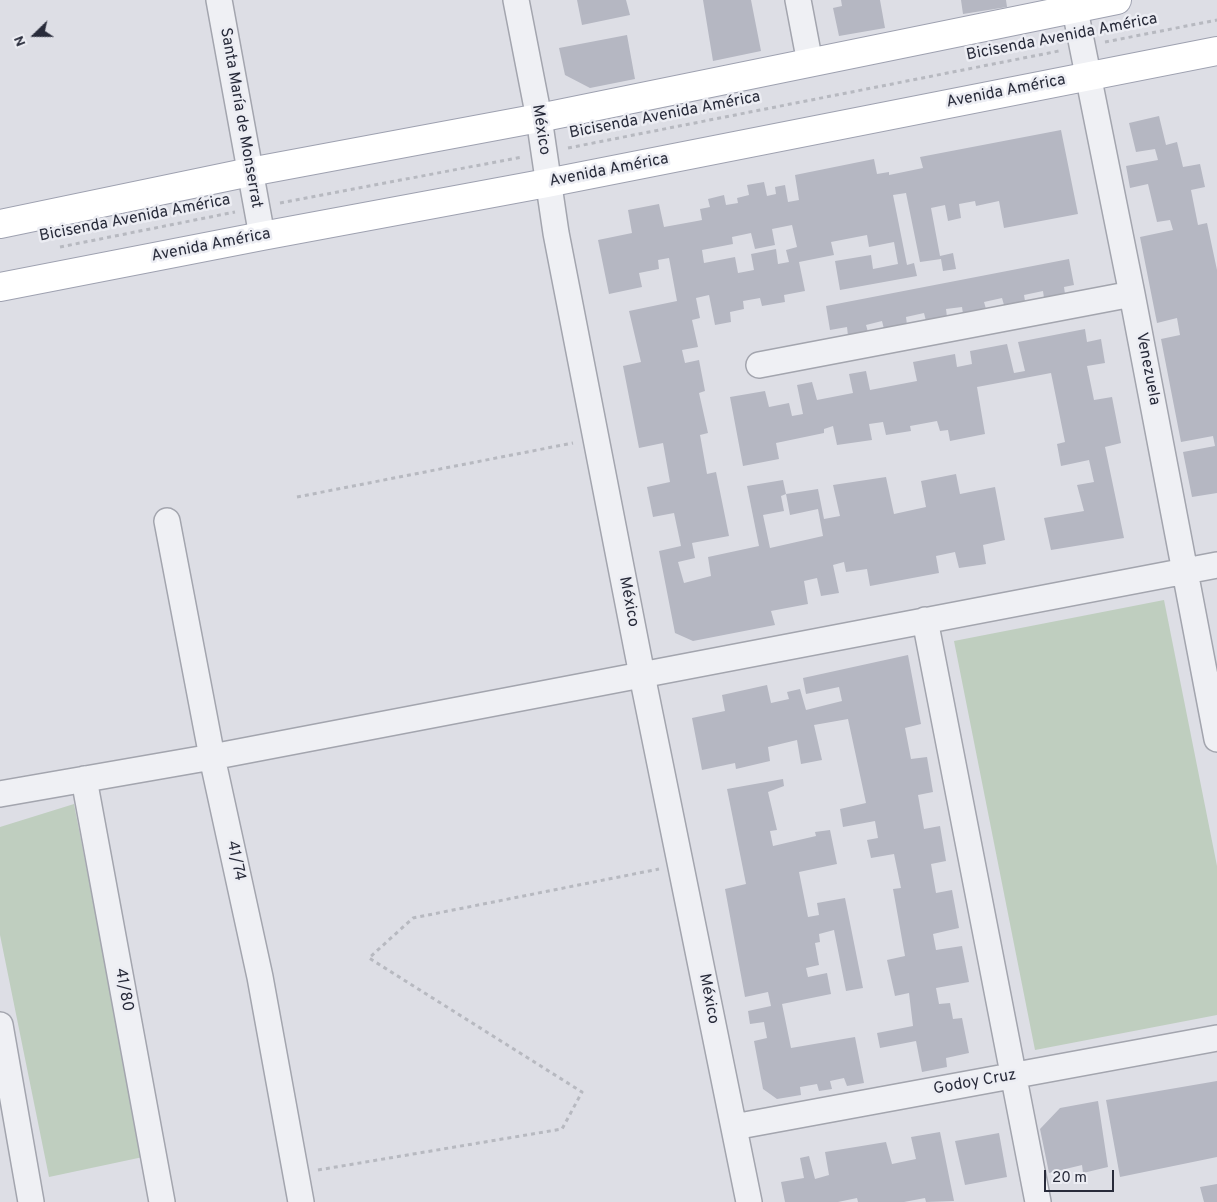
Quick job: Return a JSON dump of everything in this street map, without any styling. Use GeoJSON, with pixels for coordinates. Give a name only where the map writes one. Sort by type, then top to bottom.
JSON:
{"type":"FeatureCollection","features":[{"type":"Feature","properties":{"kind":"main road"},"geometry":{"type":"LineString","coordinates":[[0,224],[250,172],[539,118],[810,63],[1073,4],[1117,0]]}},
{"type":"Feature","properties":{"kind":"main road","name":"Avenida América"},"geometry":{"type":"LineString","coordinates":[[0,287],[547,183],[1217,51]]}},
{"type":"Feature","properties":{"kind":"street","name":"Santa María de Monserrat"},"geometry":{"type":"LineString","coordinates":[[219,0],[262,236]]}},
{"type":"Feature","properties":{"kind":"street","name":"México"},"geometry":{"type":"LineString","coordinates":[[516,0],[539,118],[547,183],[556,233],[642,675],[748,1202]]}},
{"type":"Feature","properties":{"kind":"street"},"geometry":{"type":"LineString","coordinates":[[798,0],[810,63]]}},
{"type":"Feature","properties":{"kind":"street","name":"Venezuela"},"geometry":{"type":"LineString","coordinates":[[1073,4],[1132,294],[1217,739]]}},
{"type":"Feature","properties":{"kind":"street"},"geometry":{"type":"LineString","coordinates":[[759,365],[1132,294]]}},
{"type":"Feature","properties":{"kind":"street","name":"41/74"},"geometry":{"type":"LineString","coordinates":[[167,521],[212,757],[260,977],[301,1202]]}},
{"type":"Feature","properties":{"kind":"street"},"geometry":{"type":"LineString","coordinates":[[0,794],[212,757],[1217,566]]}},
{"type":"Feature","properties":{"kind":"street"},"geometry":{"type":"LineString","coordinates":[[925,620],[1038,1202]]}},
{"type":"Feature","properties":{"kind":"street","name":"41/80"},"geometry":{"type":"LineString","coordinates":[[84,779],[162,1202]]}},
{"type":"Feature","properties":{"kind":"street"},"geometry":{"type":"LineString","coordinates":[[0,1025],[31,1202]]}},
{"type":"Feature","properties":{"kind":"street","name":"Godoy Cruz"},"geometry":{"type":"LineString","coordinates":[[734,1127],[1217,1038]]}},
{"type":"Feature","properties":{"kind":"path","name":"Bicisenda Avenida América"},"geometry":{"type":"LineString","coordinates":[[57,248],[256,207],[1217,20]]}},
{"type":"Feature","properties":{"kind":"path"},"geometry":{"type":"LineString","coordinates":[[297,497],[596,439]]}},
{"type":"Feature","properties":{"kind":"path"},"geometry":{"type":"LineString","coordinates":[[296,1174],[562,1129],[582,1092],[368,958],[413,918],[681,864]]}},
{"type":"Feature","properties":{"kind":"green space"},"geometry":{"type":"Polygon","coordinates":[[[1164,600],[1217,866],[1217,1015],[1035,1050],[954,641],[1164,600]]]}},
{"type":"Feature","properties":{"kind":"green space"},"geometry":{"type":"Polygon","coordinates":[[[74,804],[143,1157],[49,1177],[0,935],[0,827],[74,804]]]}},
{"type":"Feature","properties":{"kind":"building"},"geometry":{"type":"Polygon","coordinates":[[[577,0],[626,0],[630,15],[582,25],[577,0]]]}},
{"type":"Feature","properties":{"kind":"building"},"geometry":{"type":"Polygon","coordinates":[[[703,0],[751,0],[761,51],[713,61],[703,0]]]}},
{"type":"Feature","properties":{"kind":"building"},"geometry":{"type":"Polygon","coordinates":[[[841,0],[880,0],[885,28],[839,36],[833,8],[842,6],[841,0]]]}},
{"type":"Feature","properties":{"kind":"building"},"geometry":{"type":"Polygon","coordinates":[[[961,0],[1006,0],[1007,7],[963,14],[961,0]]]}},
{"type":"Feature","properties":{"kind":"building"},"geometry":{"type":"Polygon","coordinates":[[[627,35],[635,79],[590,88],[565,75],[559,48],[627,35]]]}},
{"type":"Feature","properties":{"kind":"building"},"geometry":{"type":"Polygon","coordinates":[[[1159,116],[1166,145],[1177,142],[1183,167],[1200,164],[1205,187],[1191,190],[1198,225],[1207,223],[1217,270],[1217,493],[1192,497],[1183,452],[1215,446],[1213,436],[1181,442],[1161,339],[1180,335],[1177,318],[1157,323],[1140,237],[1173,230],[1170,220],[1157,222],[1148,184],[1130,188],[1126,166],[1158,160],[1155,149],[1136,152],[1129,123],[1159,116]]]}},
{"type":"Feature","properties":{"kind":"building"},"geometry":{"type":"Polygon","coordinates":[[[1061,130],[1078,214],[1004,228],[999,201],[976,206],[975,201],[959,204],[961,218],[948,221],[945,205],[931,208],[940,256],[953,253],[956,269],[943,271],[941,259],[920,262],[906,193],[893,195],[907,265],[914,263],[917,276],[840,290],[835,261],[871,255],[873,269],[898,264],[894,242],[869,247],[867,235],[831,242],[834,255],[799,262],[805,291],[784,295],[785,302],[762,306],[760,298],[743,301],[744,309],[730,312],[731,322],[715,325],[709,295],[696,298],[700,318],[692,320],[698,347],[682,350],[685,363],[699,360],[705,391],[699,393],[708,433],[700,435],[707,474],[716,472],[729,536],[692,543],[695,558],[678,562],[684,583],[711,576],[708,557],[759,546],[747,486],[783,480],[786,494],[818,489],[824,519],[840,516],[833,485],[886,477],[894,514],[926,507],[921,481],[956,474],[960,494],[995,487],[1005,540],[983,545],[986,564],[959,568],[955,552],[936,556],[939,573],[870,586],[867,569],[846,572],[844,562],[833,565],[839,593],[821,596],[817,578],[804,581],[808,604],[771,611],[775,625],[693,641],[675,633],[659,551],[681,546],[674,513],[653,517],[647,487],[670,482],[663,443],[639,448],[623,366],[641,362],[629,311],[677,301],[669,258],[658,260],[659,269],[639,273],[642,287],[609,294],[598,240],[632,233],[628,210],[659,204],[664,227],[697,221],[702,220],[700,209],[710,207],[708,199],[724,195],[726,205],[738,203],[737,198],[749,195],[747,185],[764,182],[767,196],[776,194],[775,187],[785,185],[788,202],[799,200],[795,175],[874,159],[877,174],[889,172],[889,175],[923,168],[920,157],[1061,130]],[[792,225],[772,229],[775,245],[755,249],[751,233],[732,237],[733,244],[702,250],[704,263],[735,257],[738,273],[754,270],[751,254],[776,249],[778,264],[789,262],[786,250],[797,247],[792,225]],[[786,494],[781,496],[784,511],[763,515],[770,548],[823,536],[818,509],[790,515],[786,494]]]}},
{"type":"Feature","properties":{"kind":"building"},"geometry":{"type":"Polygon","coordinates":[[[1069,259],[1074,285],[1064,287],[1065,294],[1044,298],[1043,291],[1024,295],[1025,301],[1004,305],[1002,298],[984,302],[986,309],[963,314],[962,307],[946,309],[947,317],[926,321],[924,313],[906,317],[907,325],[884,329],[882,321],[866,325],[868,332],[848,336],[847,327],[830,330],[826,306],[1069,259]]]}},
{"type":"Feature","properties":{"kind":"building"},"geometry":{"type":"Polygon","coordinates":[[[1085,329],[1087,342],[1101,339],[1105,363],[1087,366],[1094,400],[1112,397],[1121,443],[1105,447],[1124,538],[1051,550],[1044,518],[1084,511],[1077,485],[1094,482],[1089,460],[1061,466],[1057,444],[1065,442],[1051,373],[977,387],[985,434],[950,441],[948,430],[940,431],[937,421],[910,426],[911,431],[886,435],[883,422],[869,424],[872,440],[837,445],[833,426],[824,429],[824,433],[776,443],[779,459],[743,466],[730,397],[765,391],[769,407],[789,403],[792,416],[803,414],[797,385],[812,382],[817,400],[853,393],[849,374],[866,371],[870,390],[917,381],[913,362],[955,354],[957,367],[972,364],[970,351],[1007,344],[1014,373],[1025,371],[1018,342],[1085,329]]]}},
{"type":"Feature","properties":{"kind":"building"},"geometry":{"type":"Polygon","coordinates":[[[908,655],[921,724],[905,728],[911,759],[927,757],[933,792],[918,795],[924,829],[940,826],[946,861],[931,864],[936,893],[952,890],[959,928],[933,934],[936,950],[962,946],[969,982],[936,988],[939,1004],[950,1003],[953,1019],[962,1018],[969,1053],[946,1058],[947,1067],[922,1072],[916,1041],[880,1048],[877,1033],[913,1026],[909,993],[895,996],[887,960],[905,956],[893,889],[901,888],[894,854],[871,858],[867,840],[878,838],[875,821],[843,827],[840,809],[866,803],[848,719],[814,725],[822,760],[801,764],[797,740],[768,747],[770,761],[736,769],[735,763],[702,770],[692,718],[725,711],[722,695],[767,685],[771,703],[789,699],[787,692],[800,689],[806,710],[842,701],[839,687],[806,694],[803,678],[908,655]]]}},
{"type":"Feature","properties":{"kind":"building"},"geometry":{"type":"Polygon","coordinates":[[[783,779],[784,786],[768,792],[777,830],[770,831],[773,846],[816,836],[815,832],[830,830],[837,864],[799,872],[808,917],[819,915],[817,903],[845,898],[863,988],[846,991],[834,930],[819,934],[820,942],[815,943],[819,965],[806,968],[808,977],[827,973],[831,994],[782,1004],[791,1048],[855,1037],[864,1083],[847,1086],[844,1078],[830,1081],[832,1089],[819,1091],[817,1084],[800,1087],[801,1095],[777,1099],[763,1089],[754,1041],[767,1038],[764,1022],[750,1024],[748,1011],[771,1006],[768,992],[745,997],[725,889],[746,884],[727,789],[783,779]]]}},
{"type":"Feature","properties":{"kind":"building"},"geometry":{"type":"Polygon","coordinates":[[[1217,1081],[1217,1157],[1120,1177],[1106,1100],[1217,1081]]]}},
{"type":"Feature","properties":{"kind":"building"},"geometry":{"type":"Polygon","coordinates":[[[1098,1101],[1108,1167],[1083,1173],[1082,1165],[1049,1173],[1040,1129],[1060,1108],[1098,1101]]]}},
{"type":"Feature","properties":{"kind":"building"},"geometry":{"type":"Polygon","coordinates":[[[940,1132],[954,1201],[926,1202],[925,1198],[904,1202],[858,1202],[857,1198],[838,1202],[785,1202],[781,1182],[804,1178],[800,1158],[809,1156],[815,1179],[829,1175],[825,1152],[886,1142],[892,1164],[916,1159],[911,1137],[940,1132]]]}},
{"type":"Feature","properties":{"kind":"building"},"geometry":{"type":"Polygon","coordinates":[[[999,1133],[1007,1177],[965,1185],[955,1141],[999,1133]]]}},
{"type":"Feature","properties":{"kind":"building"},"geometry":{"type":"Polygon","coordinates":[[[1217,1184],[1217,1202],[1204,1202],[1200,1187],[1217,1184]]]}}]}
